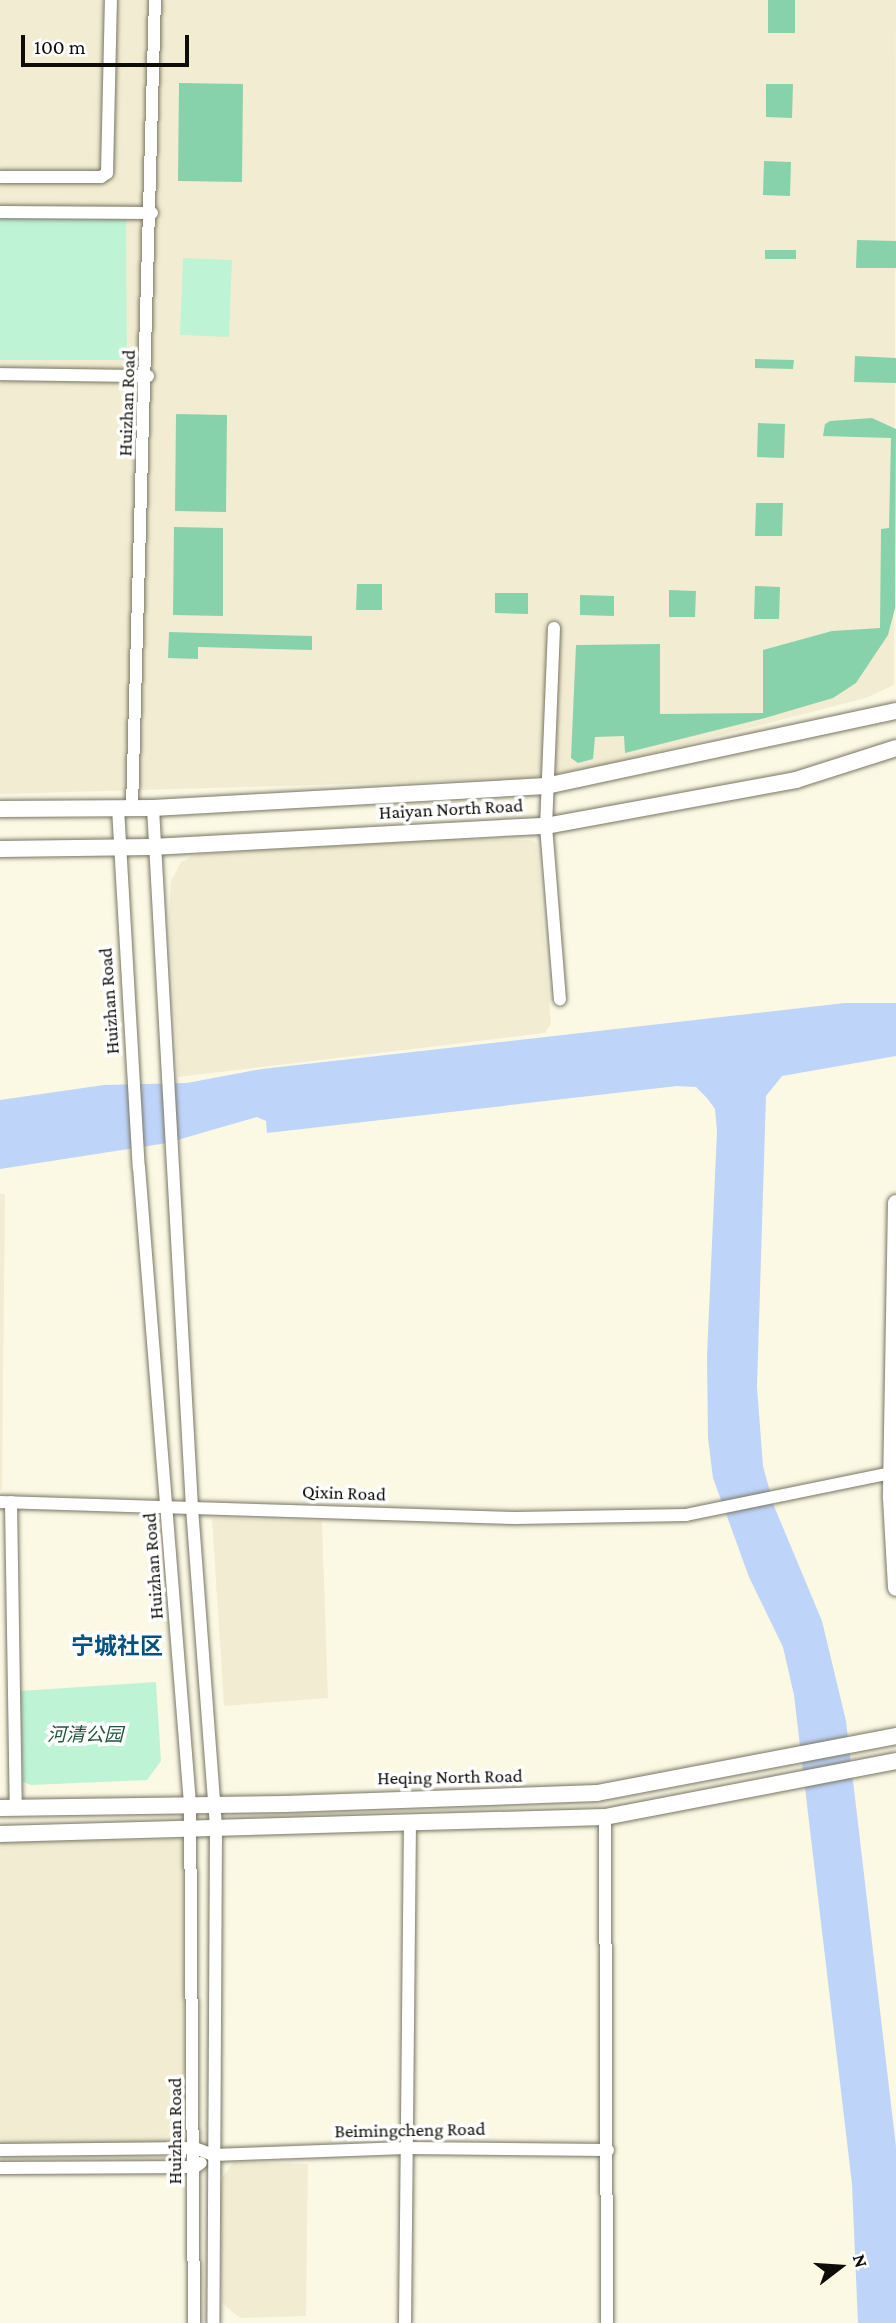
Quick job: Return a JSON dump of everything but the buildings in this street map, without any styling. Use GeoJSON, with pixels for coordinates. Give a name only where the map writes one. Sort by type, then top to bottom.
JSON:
{"type":"FeatureCollection","features":[{"type":"Feature","properties":{"kind":"main road","name":"Haiyan North Road"},"geometry":{"type":"LineString","coordinates":[[0,809],[153,808],[546,786],[896,711]]}},
{"type":"Feature","properties":{"kind":"main road","name":"Haiyan North Road"},"geometry":{"type":"LineString","coordinates":[[0,849],[152,847],[546,826],[796,780],[896,748]]}},
{"type":"Feature","properties":{"kind":"main road"},"geometry":{"type":"LineString","coordinates":[[896,1203],[896,1588]]}},
{"type":"Feature","properties":{"kind":"main road","name":"Heqing North Road"},"geometry":{"type":"LineString","coordinates":[[8,1807],[597,1793],[888,1738]]}},
{"type":"Feature","properties":{"kind":"main road"},"geometry":{"type":"LineString","coordinates":[[0,1834],[605,1817],[891,1763]]}},
{"type":"Feature","properties":{"kind":"street"},"geometry":{"type":"LineString","coordinates":[[0,177],[101,177],[107,173],[111,0]]}},
{"type":"Feature","properties":{"kind":"street","name":"Huizhan Road"},"geometry":{"type":"LineString","coordinates":[[155,0],[148,376],[125,807],[119,847],[139,1167],[190,1803],[195,2148],[194,2323]]}},
{"type":"Feature","properties":{"kind":"street"},"geometry":{"type":"LineString","coordinates":[[0,212],[152,213]]}},
{"type":"Feature","properties":{"kind":"street"},"geometry":{"type":"LineString","coordinates":[[0,374],[148,376]]}},
{"type":"Feature","properties":{"kind":"street"},"geometry":{"type":"LineString","coordinates":[[554,628],[546,826],[560,999]]}},
{"type":"Feature","properties":{"kind":"street","name":"Huizhan Road"},"geometry":{"type":"LineString","coordinates":[[153,808],[152,847],[192,1508],[215,1802],[213,2323]]}},
{"type":"Feature","properties":{"kind":"street","name":"Qixin Road"},"geometry":{"type":"LineString","coordinates":[[6,1502],[516,1518],[686,1515],[894,1472]]}},
{"type":"Feature","properties":{"kind":"street"},"geometry":{"type":"LineString","coordinates":[[6,1502],[8,1807]]}},
{"type":"Feature","properties":{"kind":"street"},"geometry":{"type":"LineString","coordinates":[[605,1817],[607,2323]]}},
{"type":"Feature","properties":{"kind":"street"},"geometry":{"type":"LineString","coordinates":[[405,2323],[410,1823]]}},
{"type":"Feature","properties":{"kind":"street","name":"Beimingcheng Road"},"geometry":{"type":"LineString","coordinates":[[0,2150],[195,2148],[213,2155],[407,2148],[608,2150]]}},
{"type":"Feature","properties":{"kind":"street"},"geometry":{"type":"LineString","coordinates":[[0,2168],[195,2168],[213,2155]]}},
{"type":"Feature","properties":{"kind":"shaded area"},"geometry":{"type":"Polygon","coordinates":[[[0,0],[896,0],[894,685],[866,698],[602,766],[522,779],[0,794],[0,0]]]}},
{"type":"Feature","properties":{"kind":"shaded area"},"geometry":{"type":"Polygon","coordinates":[[[412,839],[531,840],[537,844],[551,1024],[545,1033],[178,1077],[169,916],[171,881],[181,862],[195,855],[412,839]]]}},
{"type":"Feature","properties":{"kind":"shaded area"},"geometry":{"type":"Polygon","coordinates":[[[0,1194],[5,1194],[2,1490],[0,1490],[0,1194]]]}},
{"type":"Feature","properties":{"kind":"shaded area"},"geometry":{"type":"Polygon","coordinates":[[[212,1518],[322,1521],[328,1698],[224,1706],[212,1518]]]}},
{"type":"Feature","properties":{"kind":"shaded area"},"geometry":{"type":"Polygon","coordinates":[[[183,1839],[185,2145],[0,2144],[0,1842],[183,1839]]]}},
{"type":"Feature","properties":{"kind":"shaded area"},"geometry":{"type":"Polygon","coordinates":[[[234,2162],[308,2164],[306,2316],[240,2318],[222,2303],[220,2180],[234,2162]]]}},
{"type":"Feature","properties":{"kind":"green space"},"geometry":{"type":"Polygon","coordinates":[[[768,0],[795,0],[795,33],[768,33],[768,0]]]}},
{"type":"Feature","properties":{"kind":"green space"},"geometry":{"type":"Polygon","coordinates":[[[179,83],[243,84],[242,182],[178,181],[179,83]]]}},
{"type":"Feature","properties":{"kind":"green space"},"geometry":{"type":"Polygon","coordinates":[[[766,84],[793,84],[792,118],[766,117],[766,84]]]}},
{"type":"Feature","properties":{"kind":"green space"},"geometry":{"type":"Polygon","coordinates":[[[764,161],[791,162],[790,196],[763,195],[764,161]]]}},
{"type":"Feature","properties":{"kind":"green space"},"geometry":{"type":"Polygon","coordinates":[[[0,219],[126,219],[127,360],[0,360],[0,219]]]}},
{"type":"Feature","properties":{"kind":"green space"},"geometry":{"type":"Polygon","coordinates":[[[857,240],[896,241],[896,268],[856,268],[857,240]]]}},
{"type":"Feature","properties":{"kind":"green space"},"geometry":{"type":"Polygon","coordinates":[[[765,250],[796,250],[796,259],[765,259],[765,250]]]}},
{"type":"Feature","properties":{"kind":"green space"},"geometry":{"type":"Polygon","coordinates":[[[183,258],[232,260],[229,337],[180,335],[183,258]]]}},
{"type":"Feature","properties":{"kind":"green space"},"geometry":{"type":"Polygon","coordinates":[[[855,356],[896,358],[896,383],[854,382],[855,356]]]}},
{"type":"Feature","properties":{"kind":"green space"},"geometry":{"type":"Polygon","coordinates":[[[755,359],[794,360],[793,369],[755,368],[755,359]]]}},
{"type":"Feature","properties":{"kind":"green space"},"geometry":{"type":"Polygon","coordinates":[[[176,414],[227,415],[226,512],[175,511],[176,414]]]}},
{"type":"Feature","properties":{"kind":"green space"},"geometry":{"type":"Polygon","coordinates":[[[872,418],[896,429],[895,608],[888,635],[856,683],[833,698],[625,753],[624,736],[595,737],[593,759],[578,763],[571,758],[576,645],[660,644],[660,714],[763,713],[763,650],[832,631],[880,628],[881,529],[889,528],[891,438],[823,436],[825,424],[830,421],[872,418]]]}},
{"type":"Feature","properties":{"kind":"green space"},"geometry":{"type":"Polygon","coordinates":[[[758,423],[785,424],[784,458],[757,457],[758,423]]]}},
{"type":"Feature","properties":{"kind":"green space"},"geometry":{"type":"Polygon","coordinates":[[[756,503],[783,503],[782,536],[755,536],[756,503]]]}},
{"type":"Feature","properties":{"kind":"green space"},"geometry":{"type":"Polygon","coordinates":[[[174,527],[223,528],[223,616],[173,615],[174,527]]]}},
{"type":"Feature","properties":{"kind":"green space"},"geometry":{"type":"Polygon","coordinates":[[[357,584],[382,584],[382,610],[356,610],[357,584]]]}},
{"type":"Feature","properties":{"kind":"green space"},"geometry":{"type":"Polygon","coordinates":[[[755,586],[780,587],[779,619],[754,619],[755,586]]]}},
{"type":"Feature","properties":{"kind":"green space"},"geometry":{"type":"Polygon","coordinates":[[[669,590],[696,591],[695,617],[669,617],[669,590]]]}},
{"type":"Feature","properties":{"kind":"green space"},"geometry":{"type":"Polygon","coordinates":[[[495,593],[528,593],[528,614],[495,613],[495,593]]]}},
{"type":"Feature","properties":{"kind":"green space"},"geometry":{"type":"Polygon","coordinates":[[[580,595],[614,596],[614,616],[580,615],[580,595]]]}},
{"type":"Feature","properties":{"kind":"green space"},"geometry":{"type":"Polygon","coordinates":[[[169,632],[312,636],[312,650],[198,647],[198,659],[168,658],[169,632]]]}},
{"type":"Feature","properties":{"kind":"green space","name":"河清公园"},"geometry":{"type":"Polygon","coordinates":[[[156,1682],[161,1761],[147,1780],[31,1785],[23,1782],[20,1691],[156,1682]]]}},
{"type":"Feature","properties":{"kind":"water"},"geometry":{"type":"Polygon","coordinates":[[[845,1003],[896,1003],[896,1056],[782,1076],[766,1096],[757,1387],[763,1466],[774,1506],[822,1621],[846,1721],[896,2147],[896,2323],[858,2323],[852,2184],[794,1695],[783,1647],[749,1577],[713,1478],[708,1438],[707,1356],[717,1131],[715,1109],[707,1098],[696,1087],[677,1086],[267,1133],[266,1121],[257,1117],[167,1143],[0,1169],[0,1100],[104,1085],[187,1083],[262,1069],[845,1003]]]}},
{"type":"Feature","properties":{"kind":"district","name":"宁城社区"},"geometry":{"type":"Point","coordinates":[117,1646]}}]}
